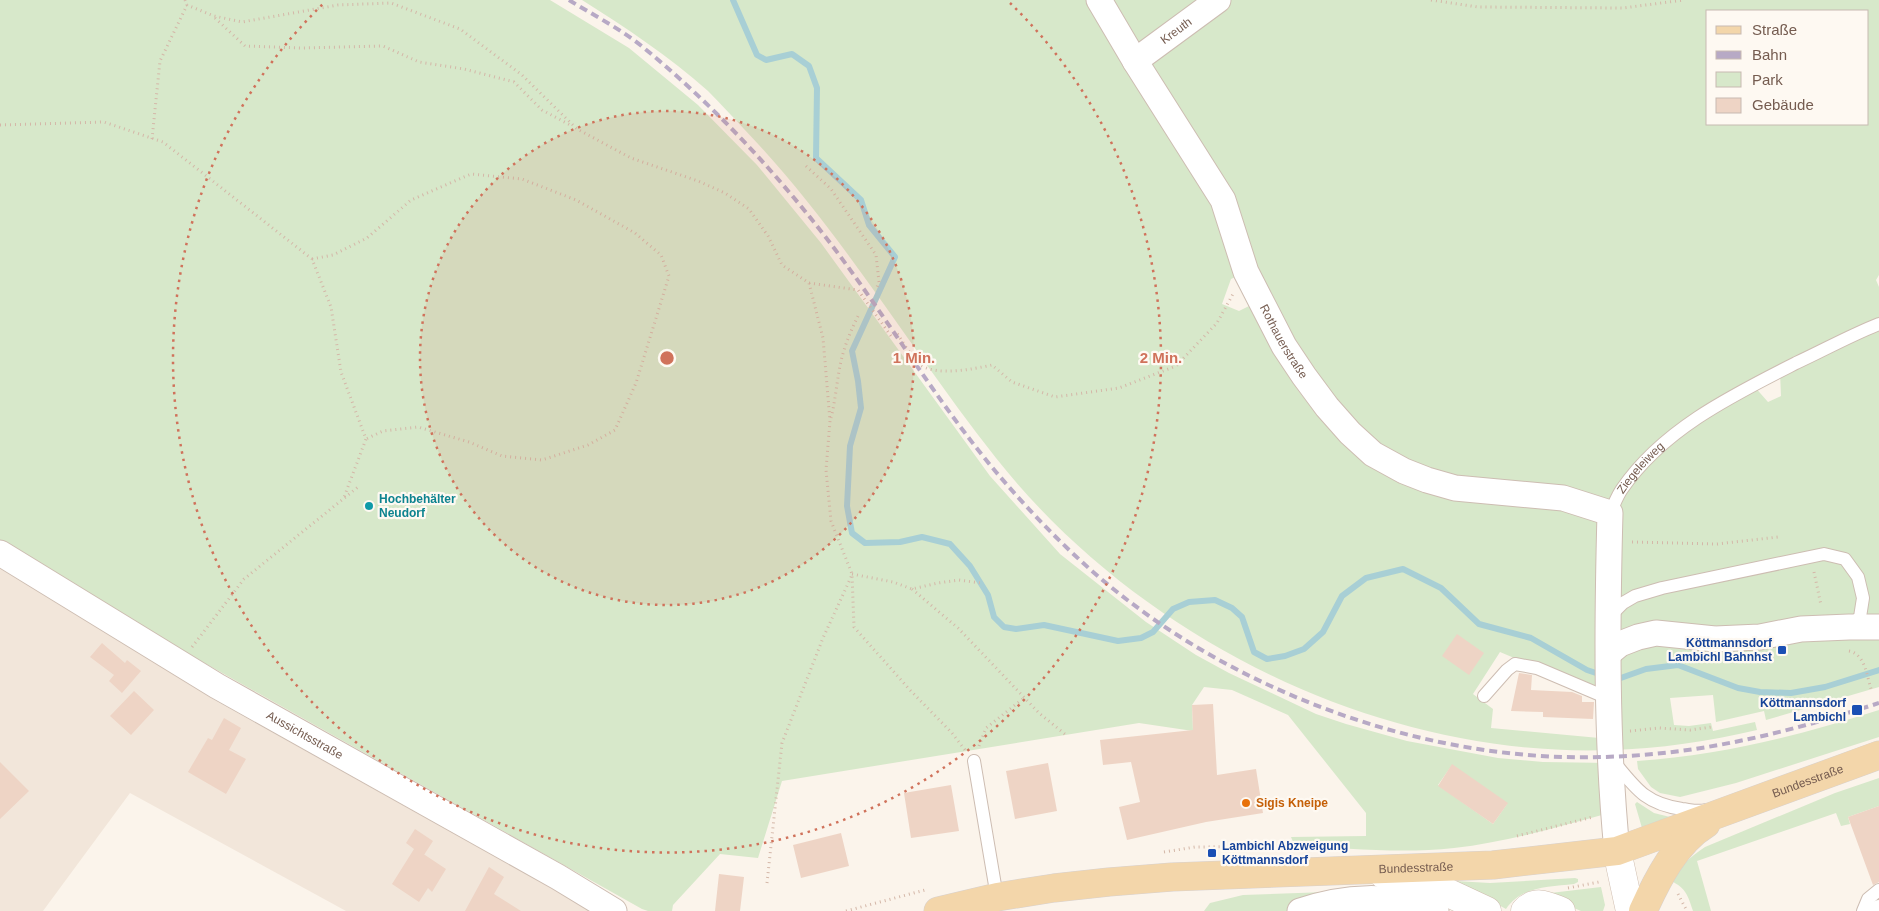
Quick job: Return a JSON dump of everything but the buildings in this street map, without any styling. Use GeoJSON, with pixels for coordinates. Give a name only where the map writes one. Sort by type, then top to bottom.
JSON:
{"type":"FeatureCollection","features":[{"type":"Feature","properties":{"kind":"main road","name":"Bundesstraße"},"geometry":{"type":"LineString","coordinates":[[938,911],[997,897],[1109,882],[1206,876],[1493,865],[1617,851],[1879,754]]}},
{"type":"Feature","properties":{"kind":"main road"},"geometry":{"type":"LineString","coordinates":[[1643,911],[1677,850],[1698,829],[1740,805]]}},
{"type":"Feature","properties":{"kind":"main road"},"geometry":{"type":"LineString","coordinates":[[1617,851],[1630,911]]}},
{"type":"Feature","properties":{"kind":"main road"},"geometry":{"type":"LineString","coordinates":[[1362,871],[1427,883],[1487,911]]}},
{"type":"Feature","properties":{"kind":"main road"},"geometry":{"type":"LineString","coordinates":[[1526,911],[1530,906],[1537,903],[1561,911]]}},
{"type":"Feature","properties":{"kind":"street","name":"Rothauerstraße"},"geometry":{"type":"LineString","coordinates":[[1099,0],[1134,61],[1223,200],[1246,272],[1284,346],[1304,376],[1350,433],[1374,454],[1404,471],[1455,488],[1563,498],[1610,513]]}},
{"type":"Feature","properties":{"kind":"street","name":"Kreuth"},"geometry":{"type":"LineString","coordinates":[[1134,61],[1218,0]]}},
{"type":"Feature","properties":{"kind":"street","name":"Ziegeleiweg"},"geometry":{"type":"LineString","coordinates":[[1610,513],[1610,743],[1617,851]]}},
{"type":"Feature","properties":{"kind":"street","name":"Aussichtsstraße"},"geometry":{"type":"LineString","coordinates":[[0,553],[217,686],[558,877],[614,911]]}},
{"type":"Feature","properties":{"kind":"street"},"geometry":{"type":"LineString","coordinates":[[1609,653],[1620,644],[1656,632],[1733,638],[1760,637],[1801,629],[1840,635],[1879,628]]}},
{"type":"Feature","properties":{"kind":"street"},"geometry":{"type":"LineString","coordinates":[[1300,911],[1322,904],[1351,900],[1392,898],[1411,902],[1436,911]]}},
{"type":"Feature","properties":{"kind":"lane","name":"Ziegeleiweg"},"geometry":{"type":"LineString","coordinates":[[1610,513],[1621,491],[1637,470],[1662,445],[1705,414],[1725,400],[1763,379],[1879,324]]}},
{"type":"Feature","properties":{"kind":"lane"},"geometry":{"type":"LineString","coordinates":[[1609,617],[1622,603],[1635,596],[1672,586],[1824,554],[1845,559],[1858,577],[1863,598],[1860,617],[1840,635]]}},
{"type":"Feature","properties":{"kind":"lane"},"geometry":{"type":"LineString","coordinates":[[1484,696],[1507,670],[1515,664],[1537,668],[1610,698]]}},
{"type":"Feature","properties":{"kind":"lane"},"geometry":{"type":"LineString","coordinates":[[1610,743],[1630,782],[1656,804],[1698,812],[1740,805]]}},
{"type":"Feature","properties":{"kind":"lane"},"geometry":{"type":"LineString","coordinates":[[974,761],[997,897]]}},
{"type":"Feature","properties":{"kind":"lane"},"geometry":{"type":"LineString","coordinates":[[1864,911],[1868,899],[1879,890]]}},
{"type":"Feature","properties":{"kind":"lane"},"geometry":{"type":"LineString","coordinates":[[1864,911],[1879,906]]}},
{"type":"Feature","properties":{"kind":"path"},"geometry":{"type":"LineString","coordinates":[[185,0],[187,5],[214,16],[242,22],[338,5],[392,3],[460,29],[522,75],[577,129]]}},
{"type":"Feature","properties":{"kind":"path"},"geometry":{"type":"LineString","coordinates":[[1431,0],[1478,7],[1623,8],[1684,0]]}},
{"type":"Feature","properties":{"kind":"path"},"geometry":{"type":"LineString","coordinates":[[152,139],[160,61],[187,5]]}},
{"type":"Feature","properties":{"kind":"path"},"geometry":{"type":"LineString","coordinates":[[214,16],[245,46],[301,48],[383,46],[419,62],[464,69],[514,82],[542,110],[630,158],[698,181],[733,198],[749,209],[768,236],[782,265],[809,283],[858,290],[891,336],[896,332],[919,364],[932,369],[958,371],[992,365],[1012,382],[1055,397],[1119,388],[1176,366],[1216,323],[1246,272]]}},
{"type":"Feature","properties":{"kind":"path"},"geometry":{"type":"LineString","coordinates":[[0,125],[104,122],[163,142],[312,258],[331,307],[341,372],[366,439],[343,500]]}},
{"type":"Feature","properties":{"kind":"path"},"geometry":{"type":"LineString","coordinates":[[806,166],[831,189],[876,255],[879,282],[877,287]]}},
{"type":"Feature","properties":{"kind":"path"},"geometry":{"type":"LineString","coordinates":[[312,258],[333,255],[367,238],[411,200],[471,174],[522,179],[576,200],[635,233],[661,255],[669,276],[636,383],[615,430],[588,445],[542,460],[502,456],[469,442],[418,427],[383,432],[366,439]]}},
{"type":"Feature","properties":{"kind":"path"},"geometry":{"type":"LineString","coordinates":[[809,283],[823,338],[830,421],[826,470],[831,522],[852,574],[854,627],[909,689],[952,733],[974,761]]}},
{"type":"Feature","properties":{"kind":"path"},"geometry":{"type":"LineString","coordinates":[[830,421],[836,399],[842,357],[851,329],[859,314]]}},
{"type":"Feature","properties":{"kind":"path"},"geometry":{"type":"LineString","coordinates":[[179,663],[244,579],[358,487]]}},
{"type":"Feature","properties":{"kind":"path"},"geometry":{"type":"LineString","coordinates":[[1609,540],[1647,544],[1717,544],[1778,536]]}},
{"type":"Feature","properties":{"kind":"path"},"geometry":{"type":"LineString","coordinates":[[1811,557],[1840,635],[1860,657],[1871,689]]}},
{"type":"Feature","properties":{"kind":"path"},"geometry":{"type":"LineString","coordinates":[[852,574],[893,582],[912,590],[958,628],[1038,713],[1066,735]]}},
{"type":"Feature","properties":{"kind":"path"},"geometry":{"type":"LineString","coordinates":[[767,883],[782,743],[823,638],[852,574]]}},
{"type":"Feature","properties":{"kind":"path"},"geometry":{"type":"LineString","coordinates":[[912,590],[959,580],[981,583]]}},
{"type":"Feature","properties":{"kind":"path"},"geometry":{"type":"LineString","coordinates":[[974,761],[986,728],[1024,698]]}},
{"type":"Feature","properties":{"kind":"path"},"geometry":{"type":"LineString","coordinates":[[1610,743],[1659,728],[1690,730],[1712,727]]}},
{"type":"Feature","properties":{"kind":"shaded area"},"geometry":{"type":"Polygon","coordinates":[[[0,567],[216,701],[593,911],[346,911],[130,793],[43,911],[0,911],[0,567]]]}},
{"type":"Feature","properties":{"kind":"green space"},"geometry":{"type":"Polygon","coordinates":[[[0,0],[550,0],[629,48],[698,105],[757,165],[821,243],[990,476],[1060,554],[1146,622],[1196,655],[1229,673],[1316,714],[1346,724],[1407,741],[1498,758],[1543,762],[1610,763],[1613,812],[1514,838],[1454,848],[1394,851],[1295,846],[1291,837],[1366,836],[1366,813],[1288,715],[1232,690],[1204,687],[1192,705],[1193,731],[1139,723],[782,781],[758,858],[720,854],[673,905],[672,911],[648,911],[73,589],[0,543],[0,0]],[[1452,765],[1438,785],[1493,824],[1507,804],[1452,765]]]}},
{"type":"Feature","properties":{"kind":"green space"},"geometry":{"type":"Polygon","coordinates":[[[582,0],[1879,0],[1879,275],[1876,280],[1879,287],[1879,687],[1766,720],[1764,711],[1716,722],[1713,695],[1670,698],[1674,725],[1689,726],[1711,723],[1713,731],[1755,722],[1757,730],[1684,744],[1610,750],[1523,747],[1437,733],[1352,709],[1270,674],[1192,632],[1119,581],[1054,523],[996,458],[964,417],[843,248],[779,167],[708,91],[663,54],[582,0]],[[1246,272],[1231,279],[1222,304],[1239,311],[1251,305],[1297,389],[1317,415],[1431,471],[1381,445],[1353,421],[1322,382],[1246,272]],[[1780,372],[1753,385],[1768,402],[1781,396],[1780,372]],[[1500,652],[1473,694],[1493,709],[1491,728],[1610,739],[1610,699],[1500,652]]]}},
{"type":"Feature","properties":{"kind":"green space"},"geometry":{"type":"Polygon","coordinates":[[[1879,710],[1879,737],[1736,783],[1680,797],[1660,793],[1651,787],[1638,769],[1637,761],[1700,754],[1760,743],[1879,710]]]}},
{"type":"Feature","properties":{"kind":"green space"},"geometry":{"type":"Polygon","coordinates":[[[1879,778],[1879,806],[1848,817],[1850,824],[1841,826],[1836,813],[1697,861],[1711,911],[1693,911],[1686,893],[1671,881],[1686,862],[1705,847],[1835,793],[1879,778]]]}},
{"type":"Feature","properties":{"kind":"green space"},"geometry":{"type":"Polygon","coordinates":[[[1637,802],[1654,813],[1670,817],[1642,828],[1635,804],[1637,802]]]}},
{"type":"Feature","properties":{"kind":"green space"},"geometry":{"type":"Polygon","coordinates":[[[1578,879],[1578,882],[1574,884],[1546,887],[1528,892],[1512,901],[1506,909],[1455,881],[1490,883],[1578,879]]]}},
{"type":"Feature","properties":{"kind":"green space"},"geometry":{"type":"Polygon","coordinates":[[[1601,887],[1605,905],[1603,911],[1581,911],[1542,894],[1601,887]]]}},
{"type":"Feature","properties":{"kind":"green space"},"geometry":{"type":"Polygon","coordinates":[[[1327,892],[1300,911],[1204,911],[1210,903],[1243,895],[1327,892]]]}},
{"type":"Feature","properties":{"kind":"waterway"},"geometry":{"type":"LineString","coordinates":[[733,0],[757,55],[766,60],[792,54],[809,66],[817,88],[816,158],[861,200],[869,225],[895,257],[852,351],[861,408],[850,446],[847,506],[852,533],[865,543],[900,542],[922,537],[950,544],[970,566],[988,595],[994,617],[1004,627],[1016,629],[1044,625],[1118,641],[1141,638],[1153,632],[1173,609],[1189,602],[1215,600],[1232,608],[1242,617],[1254,652],[1267,659],[1285,656],[1304,649],[1323,632],[1342,596],[1366,578],[1403,569],[1441,588],[1479,624],[1531,638],[1587,670],[1602,675]]}},
{"type":"Feature","properties":{"kind":"waterway"},"geometry":{"type":"LineString","coordinates":[[1618,679],[1646,669],[1678,665],[1738,688],[1760,692],[1791,693],[1825,687],[1879,670]]}},
{"type":"Feature","properties":{"kind":"railway"},"geometry":{"type":"LineString","coordinates":[[569,0],[616,28],[644,48],[716,113],[761,160],[804,210],[846,264],[973,443],[996,472],[1043,524],[1094,573],[1130,602],[1181,637],[1235,669],[1293,696],[1353,719],[1414,736],[1476,749],[1539,756],[1601,757],[1672,752],[1707,747],[1776,733],[1879,703]]}},
{"type":"Feature","properties":{"kind":"place","name":"Hochbehälter Neudorf"},"geometry":{"type":"Point","coordinates":[369,506]}},
{"type":"Feature","properties":{"kind":"place","name":"Köttmannsdorf Lambichl Bahnhst"},"geometry":{"type":"Point","coordinates":[1782,650]}},
{"type":"Feature","properties":{"kind":"place","name":"Köttmannsdorf Lambichl"},"geometry":{"type":"Point","coordinates":[1857,710]}},
{"type":"Feature","properties":{"kind":"place","name":"Sigis Kneipe"},"geometry":{"type":"Point","coordinates":[1246,803]}},
{"type":"Feature","properties":{"kind":"place","name":"Lambichl Abzweigung Köttmannsdorf"},"geometry":{"type":"Point","coordinates":[1212,853]}}]}
